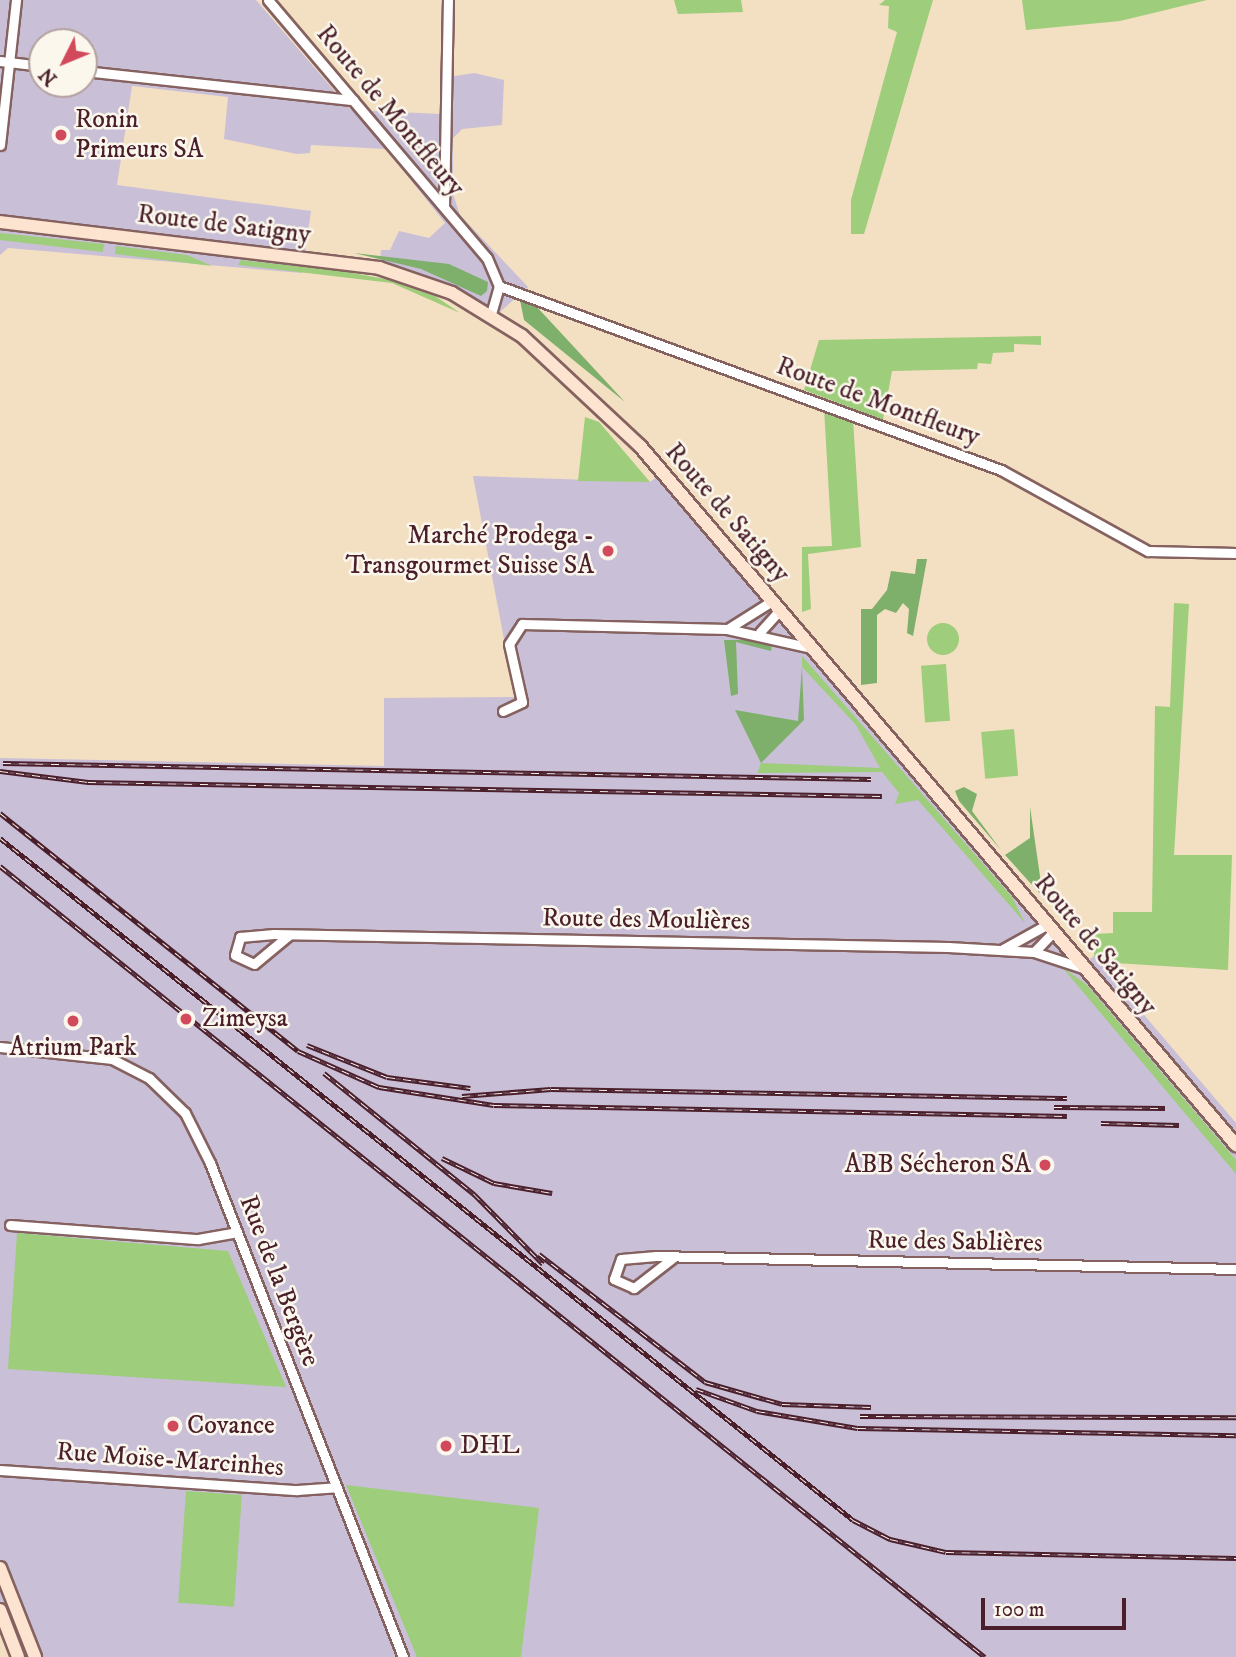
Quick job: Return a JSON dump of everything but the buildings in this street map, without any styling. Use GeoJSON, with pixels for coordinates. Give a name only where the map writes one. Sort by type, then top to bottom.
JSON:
{"type":"FeatureCollection","features":[{"type":"Feature","properties":{"kind":"street"},"geometry":{"type":"LineString","coordinates":[[0,145],[5,62],[16,0]]}},
{"type":"Feature","properties":{"kind":"street","name":"Route de Montfleury"},"geometry":{"type":"LineString","coordinates":[[268,0],[487,258],[499,286],[1001,470],[1148,551],[1236,553]]}},
{"type":"Feature","properties":{"kind":"street"},"geometry":{"type":"LineString","coordinates":[[444,207],[448,0]]}},
{"type":"Feature","properties":{"kind":"street"},"geometry":{"type":"LineString","coordinates":[[5,62],[28,64]]}},
{"type":"Feature","properties":{"kind":"street"},"geometry":{"type":"LineString","coordinates":[[98,73],[353,100]]}},
{"type":"Feature","properties":{"kind":"street","name":"Route de Satigny"},"geometry":{"type":"LineString","coordinates":[[0,222],[360,264],[421,280],[491,314],[607,411],[813,648],[1236,1145]]}},
{"type":"Feature","properties":{"kind":"street"},"geometry":{"type":"LineString","coordinates":[[491,314],[499,286]]}},
{"type":"Feature","properties":{"kind":"street"},"geometry":{"type":"LineString","coordinates":[[727,629],[776,605]]}},
{"type":"Feature","properties":{"kind":"street"},"geometry":{"type":"LineString","coordinates":[[760,632],[776,605]]}},
{"type":"Feature","properties":{"kind":"street"},"geometry":{"type":"LineString","coordinates":[[503,710],[522,702],[509,644],[517,625],[727,629],[760,632],[813,648]]}},
{"type":"Feature","properties":{"kind":"street"},"geometry":{"type":"LineString","coordinates":[[1002,950],[1051,928]]}},
{"type":"Feature","properties":{"kind":"street"},"geometry":{"type":"LineString","coordinates":[[1051,928],[1034,952],[1087,970]]}},
{"type":"Feature","properties":{"kind":"street","name":"Route des Moulières"},"geometry":{"type":"LineString","coordinates":[[289,935],[254,964],[235,955],[244,935],[289,935],[1002,950],[1034,952]]}},
{"type":"Feature","properties":{"kind":"street","name":"Rue de la Bergère"},"geometry":{"type":"LineString","coordinates":[[0,1046],[96,1055],[149,1077],[193,1125],[403,1657]]}},
{"type":"Feature","properties":{"kind":"street"},"geometry":{"type":"LineString","coordinates":[[10,1225],[198,1239],[236,1232]]}},
{"type":"Feature","properties":{"kind":"street","name":"Rue des Sablières"},"geometry":{"type":"LineString","coordinates":[[674,1257],[634,1287],[614,1279],[614,1266],[624,1258],[674,1257],[1236,1269]]}},
{"type":"Feature","properties":{"kind":"street","name":"Rue Moïse-Marcinhes"},"geometry":{"type":"LineString","coordinates":[[0,1470],[297,1490],[336,1487]]}},
{"type":"Feature","properties":{"kind":"street"},"geometry":{"type":"LineString","coordinates":[[0,1568],[35,1657]]}},
{"type":"Feature","properties":{"kind":"street"},"geometry":{"type":"LineString","coordinates":[[0,1610],[18,1657]]}},
{"type":"Feature","properties":{"kind":"shaded area"},"geometry":{"type":"Polygon","coordinates":[[[0,0],[256,0],[351,110],[441,114],[442,78],[474,73],[504,80],[502,125],[462,129],[453,138],[453,194],[460,215],[528,287],[500,312],[379,270],[381,250],[390,250],[399,231],[429,238],[445,223],[386,149],[311,145],[310,153],[297,154],[224,139],[228,97],[132,86],[117,185],[311,211],[302,273],[8,248],[0,255],[0,0]]]}},
{"type":"Feature","properties":{"kind":"shaded area"},"geometry":{"type":"Polygon","coordinates":[[[668,469],[1088,961],[1094,956],[1236,1123],[1236,1657],[10,1657],[0,1631],[0,758],[384,766],[384,698],[515,697],[473,476],[650,482],[668,469]]]}},
{"type":"Feature","properties":{"kind":"green space"},"geometry":{"type":"Polygon","coordinates":[[[674,0],[741,0],[743,12],[678,14],[674,0]]]}},
{"type":"Feature","properties":{"kind":"green space"},"geometry":{"type":"Polygon","coordinates":[[[885,0],[933,0],[864,234],[851,234],[851,200],[897,32],[888,28],[889,6],[879,5],[885,0]]]}},
{"type":"Feature","properties":{"kind":"green space"},"geometry":{"type":"Polygon","coordinates":[[[1022,0],[1207,0],[1120,21],[1026,30],[1022,0]]]}},
{"type":"Feature","properties":{"kind":"green space"},"geometry":{"type":"Polygon","coordinates":[[[0,233],[104,244],[103,252],[0,240],[0,233]]]}},
{"type":"Feature","properties":{"kind":"green space"},"geometry":{"type":"Polygon","coordinates":[[[116,246],[187,255],[212,266],[115,254],[116,246]]]}},
{"type":"Feature","properties":{"kind":"green space"},"geometry":{"type":"Polygon","coordinates":[[[354,253],[449,264],[488,282],[487,291],[481,296],[421,269],[354,253]]]}},
{"type":"Feature","properties":{"kind":"green space"},"geometry":{"type":"Polygon","coordinates":[[[241,260],[342,271],[385,279],[435,296],[460,313],[392,283],[238,265],[241,260]]]}},
{"type":"Feature","properties":{"kind":"green space"},"geometry":{"type":"Polygon","coordinates":[[[520,300],[536,306],[625,402],[524,320],[520,300]]]}},
{"type":"Feature","properties":{"kind":"green space"},"geometry":{"type":"Polygon","coordinates":[[[1041,336],[1041,345],[1014,344],[1014,352],[993,353],[991,364],[978,363],[977,369],[892,371],[883,420],[804,390],[819,340],[1041,336]]]}},
{"type":"Feature","properties":{"kind":"green space"},"geometry":{"type":"Polygon","coordinates":[[[824,408],[853,419],[861,547],[808,554],[811,609],[802,612],[802,547],[832,546],[824,408]]]}},
{"type":"Feature","properties":{"kind":"green space"},"geometry":{"type":"Polygon","coordinates":[[[585,417],[599,422],[650,482],[578,481],[585,417]]]}},
{"type":"Feature","properties":{"kind":"green space"},"geometry":{"type":"Polygon","coordinates":[[[917,559],[927,559],[913,636],[907,633],[909,609],[903,603],[896,613],[885,609],[877,615],[877,683],[861,685],[861,609],[872,609],[887,590],[891,571],[915,574],[917,559]]]}},
{"type":"Feature","properties":{"kind":"green space"},"geometry":{"type":"Polygon","coordinates":[[[1174,603],[1189,604],[1174,855],[1232,855],[1228,970],[1099,962],[1094,956],[1095,934],[1113,933],[1113,912],[1152,912],[1155,706],[1170,707],[1174,603]]]}},
{"type":"Feature","properties":{"kind":"green space"},"geometry":{"type":"Polygon","coordinates":[[[943,623],[954,628],[959,639],[954,650],[943,655],[932,650],[927,639],[932,628],[943,623]]]}},
{"type":"Feature","properties":{"kind":"green space"},"geometry":{"type":"Polygon","coordinates":[[[724,640],[762,640],[772,643],[771,651],[736,642],[738,694],[731,696],[724,640]]]}},
{"type":"Feature","properties":{"kind":"green space"},"geometry":{"type":"Polygon","coordinates":[[[802,656],[1012,897],[1025,923],[918,800],[895,804],[899,793],[882,772],[757,773],[761,763],[880,768],[856,725],[802,667],[802,656]]]}},
{"type":"Feature","properties":{"kind":"green space"},"geometry":{"type":"Polygon","coordinates":[[[946,664],[950,721],[925,723],[921,666],[946,664]]]}},
{"type":"Feature","properties":{"kind":"green space"},"geometry":{"type":"Polygon","coordinates":[[[802,667],[804,720],[761,763],[735,710],[798,721],[802,667]]]}},
{"type":"Feature","properties":{"kind":"green space"},"geometry":{"type":"Polygon","coordinates":[[[1014,729],[1018,776],[985,779],[981,732],[1014,729]]]}},
{"type":"Feature","properties":{"kind":"green space"},"geometry":{"type":"Polygon","coordinates":[[[964,787],[977,794],[972,811],[1001,850],[959,801],[955,791],[964,787]]]}},
{"type":"Feature","properties":{"kind":"green space"},"geometry":{"type":"Polygon","coordinates":[[[1030,807],[1043,897],[1005,855],[1030,838],[1030,807]]]}},
{"type":"Feature","properties":{"kind":"green space"},"geometry":{"type":"Polygon","coordinates":[[[1062,967],[1087,985],[1236,1160],[1236,1174],[1062,967]]]}},
{"type":"Feature","properties":{"kind":"green space"},"geometry":{"type":"Polygon","coordinates":[[[17,1233],[228,1251],[286,1387],[8,1369],[17,1233]]]}},
{"type":"Feature","properties":{"kind":"green space"},"geometry":{"type":"Polygon","coordinates":[[[346,1485],[539,1508],[521,1657],[417,1657],[346,1485]]]}},
{"type":"Feature","properties":{"kind":"green space"},"geometry":{"type":"Polygon","coordinates":[[[186,1491],[242,1495],[234,1607],[178,1603],[186,1491]]]}},
{"type":"Feature","properties":{"kind":"railway"},"geometry":{"type":"LineString","coordinates":[[3,763],[871,779]]}},
{"type":"Feature","properties":{"kind":"railway"},"geometry":{"type":"LineString","coordinates":[[0,771],[88,782],[882,796]]}},
{"type":"Feature","properties":{"kind":"railway"},"geometry":{"type":"LineString","coordinates":[[0,813],[298,1051],[379,1087],[494,1105],[1067,1116]]}},
{"type":"Feature","properties":{"kind":"railway"},"geometry":{"type":"LineString","coordinates":[[0,838],[853,1520],[890,1539],[946,1552],[1236,1558]]}},
{"type":"Feature","properties":{"kind":"railway"},"geometry":{"type":"LineString","coordinates":[[0,866],[985,1657]]}},
{"type":"Feature","properties":{"kind":"railway"},"geometry":{"type":"LineString","coordinates":[[307,1045],[387,1077],[470,1088]]}},
{"type":"Feature","properties":{"kind":"railway"},"geometry":{"type":"LineString","coordinates":[[324,1073],[474,1194],[543,1264]]}},
{"type":"Feature","properties":{"kind":"railway"},"geometry":{"type":"LineString","coordinates":[[462,1096],[551,1089],[1067,1098]]}},
{"type":"Feature","properties":{"kind":"railway"},"geometry":{"type":"LineString","coordinates":[[1054,1107],[1165,1108]]}},
{"type":"Feature","properties":{"kind":"railway"},"geometry":{"type":"LineString","coordinates":[[1101,1123],[1179,1125]]}},
{"type":"Feature","properties":{"kind":"railway"},"geometry":{"type":"LineString","coordinates":[[442,1158],[494,1183],[552,1193]]}},
{"type":"Feature","properties":{"kind":"railway"},"geometry":{"type":"LineString","coordinates":[[539,1254],[705,1382],[782,1404],[871,1407]]}},
{"type":"Feature","properties":{"kind":"railway"},"geometry":{"type":"LineString","coordinates":[[696,1389],[757,1411],[858,1428],[1236,1435]]}},
{"type":"Feature","properties":{"kind":"railway"},"geometry":{"type":"LineString","coordinates":[[860,1416],[1236,1417]]}},
{"type":"Feature","properties":{"kind":"place","name":"Ronin Primeurs SA"},"geometry":{"type":"Point","coordinates":[61,135]}},
{"type":"Feature","properties":{"kind":"place","name":"Marché Prodega - Transgourmet Suisse SA"},"geometry":{"type":"Point","coordinates":[608,551]}},
{"type":"Feature","properties":{"kind":"place","name":"Zimeysa"},"geometry":{"type":"Point","coordinates":[186,1019]}},
{"type":"Feature","properties":{"kind":"place","name":"Atrium Park"},"geometry":{"type":"Point","coordinates":[73,1021]}},
{"type":"Feature","properties":{"kind":"place","name":"ABB Sécheron SA"},"geometry":{"type":"Point","coordinates":[1045,1165]}},
{"type":"Feature","properties":{"kind":"place","name":"Covance"},"geometry":{"type":"Point","coordinates":[173,1426]}},
{"type":"Feature","properties":{"kind":"place","name":"DHL"},"geometry":{"type":"Point","coordinates":[446,1446]}}]}
